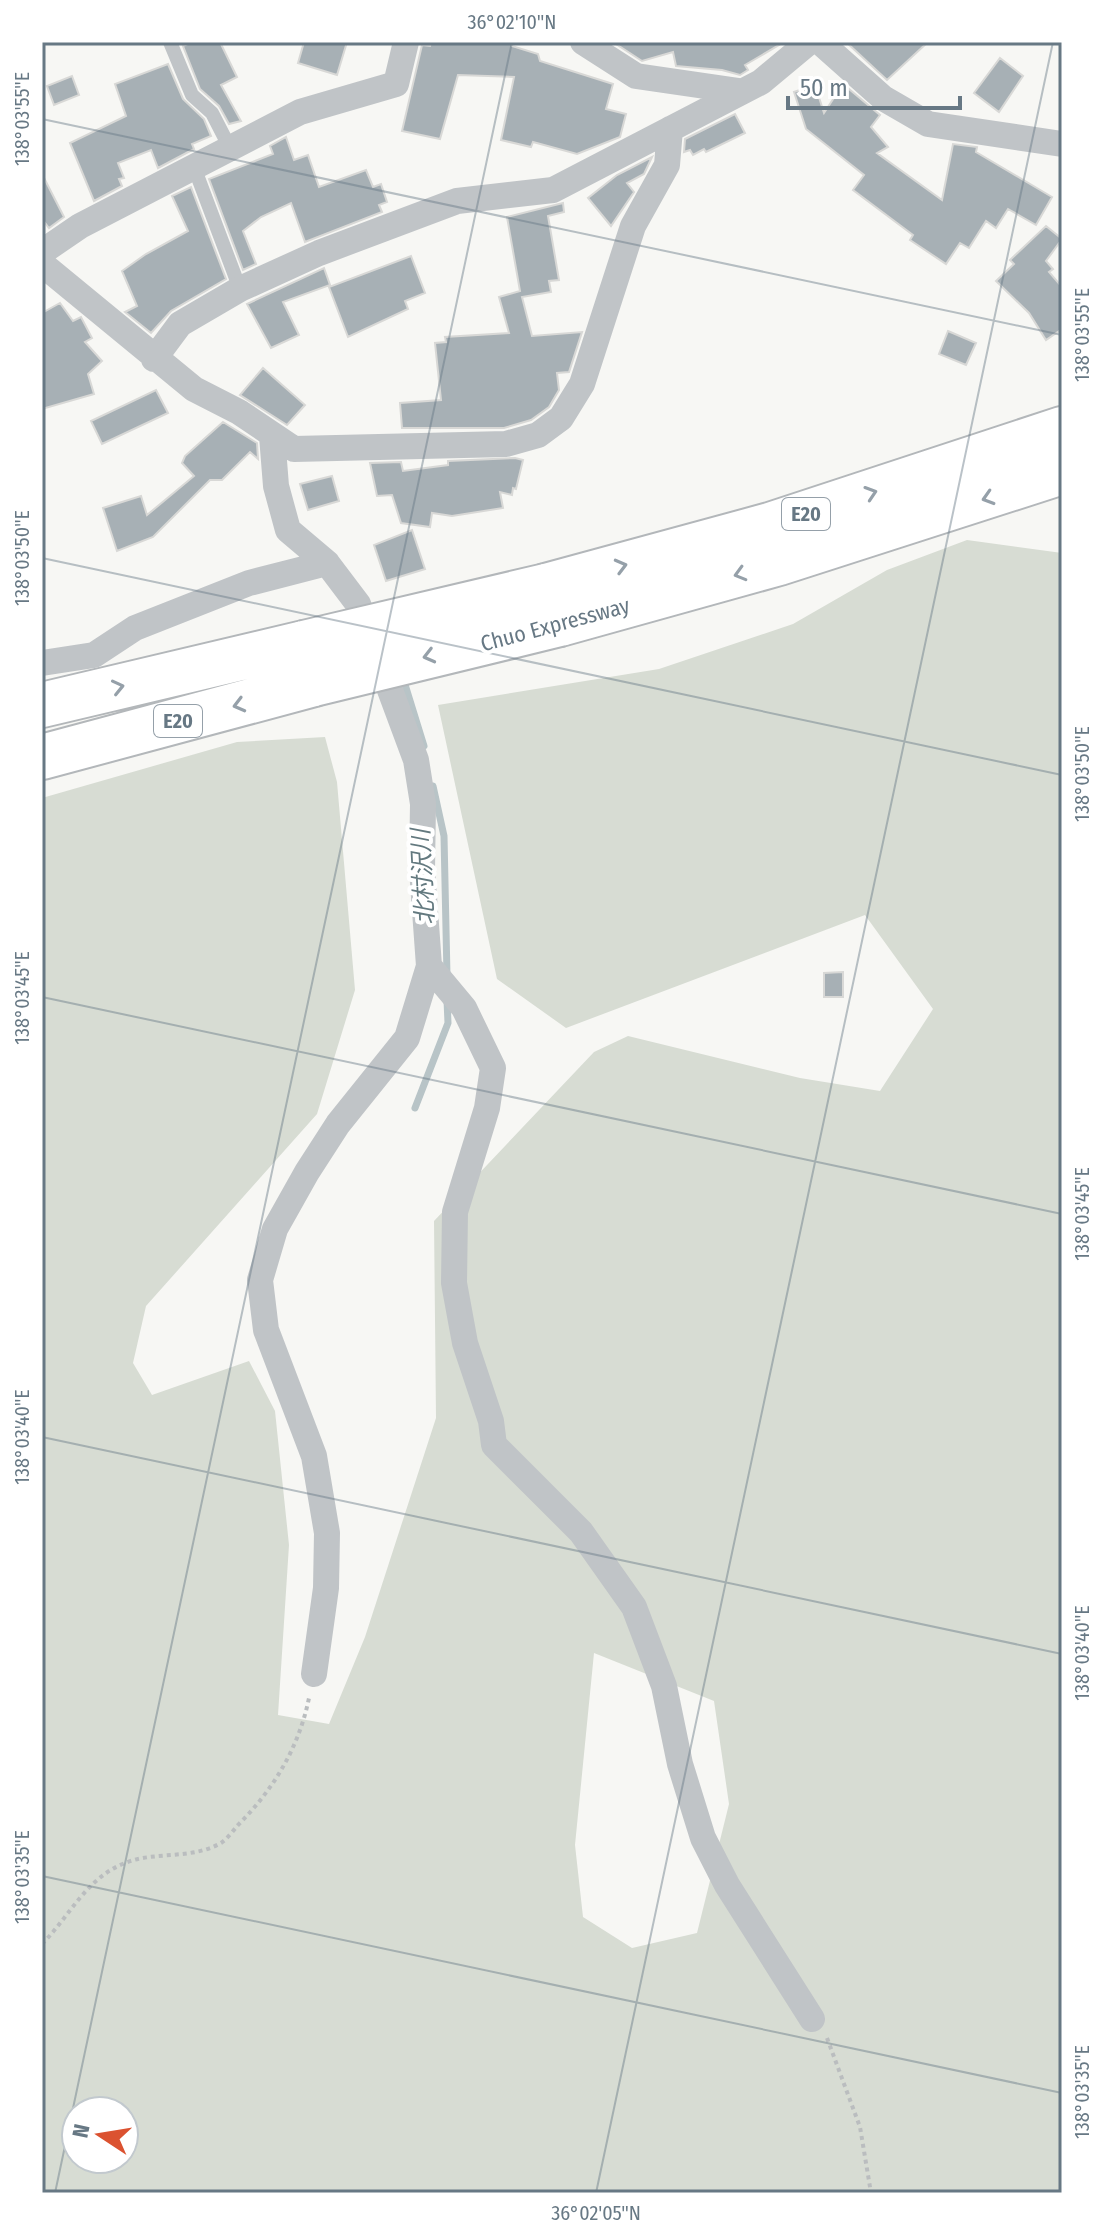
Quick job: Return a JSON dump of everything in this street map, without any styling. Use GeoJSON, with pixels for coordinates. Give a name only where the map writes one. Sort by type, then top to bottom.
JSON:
{"type":"FeatureCollection","features":[{"type":"Feature","properties":{"kind":"highway","name":"Chuo Expressway"},"geometry":{"type":"LineString","coordinates":[[42,757],[314,684],[553,605],[770,525],[1062,429]]}},
{"type":"Feature","properties":{"kind":"highway","name":"Chuo Expressway"},"geometry":{"type":"LineString","coordinates":[[42,705],[304,643],[553,605],[779,563],[1062,472]]}},
{"type":"Feature","properties":{"kind":"street"},"geometry":{"type":"LineString","coordinates":[[42,252],[80,226],[300,112],[396,84],[406,42]]}},
{"type":"Feature","properties":{"kind":"street"},"geometry":{"type":"LineString","coordinates":[[583,42],[636,76],[739,91]]}},
{"type":"Feature","properties":{"kind":"street"},"geometry":{"type":"LineString","coordinates":[[154,359],[180,324],[240,289],[319,253],[457,201],[553,190],[761,82],[809,42]]}},
{"type":"Feature","properties":{"kind":"street"},"geometry":{"type":"LineString","coordinates":[[820,42],[883,98],[928,124],[1062,144]]}},
{"type":"Feature","properties":{"kind":"street"},"geometry":{"type":"LineString","coordinates":[[42,264],[194,389],[239,412],[294,449],[506,444],[538,435],[561,418],[582,384],[633,226],[667,165],[670,129]]}},
{"type":"Feature","properties":{"kind":"street"},"geometry":{"type":"LineString","coordinates":[[272,436],[276,486],[288,530],[327,563],[358,604],[416,760],[423,804],[422,869],[429,966],[407,1038],[338,1124],[307,1172],[275,1229],[260,1280],[266,1330],[314,1456],[327,1533],[326,1588],[314,1674]]}},
{"type":"Feature","properties":{"kind":"street"},"geometry":{"type":"LineString","coordinates":[[42,663],[94,655],[135,628],[234,589],[327,563]]}},
{"type":"Feature","properties":{"kind":"street"},"geometry":{"type":"LineString","coordinates":[[429,966],[464,1008],[493,1068],[487,1108],[455,1212],[454,1283],[465,1343],[491,1421],[494,1445],[581,1532],[634,1607],[664,1686],[680,1764],[703,1838],[727,1885],[812,2019]]}},
{"type":"Feature","properties":{"kind":"lane"},"geometry":{"type":"LineString","coordinates":[[170,42],[192,95],[212,113],[230,148]]}},
{"type":"Feature","properties":{"kind":"lane"},"geometry":{"type":"LineString","coordinates":[[194,167],[240,289]]}},
{"type":"Feature","properties":{"kind":"path"},"geometry":{"type":"LineString","coordinates":[[42,1944],[86,1888],[126,1862],[178,1856],[222,1843],[260,1803],[290,1755],[303,1725],[314,1674]]}},
{"type":"Feature","properties":{"kind":"path"},"geometry":{"type":"LineString","coordinates":[[812,2019],[823,2030],[860,2127],[871,2193]]}},
{"type":"Feature","properties":{"kind":"shaded area"},"geometry":{"type":"Polygon","coordinates":[[[967,540],[1062,553],[1062,2193],[42,2193],[42,798],[237,742],[325,737],[337,782],[355,990],[317,1114],[146,1306],[133,1363],[152,1395],[249,1361],[275,1411],[289,1545],[278,1715],[329,1724],[365,1637],[436,1418],[434,1221],[594,1052],[628,1036],[800,1078],[880,1091],[933,1009],[865,915],[566,1028],[497,979],[438,705],[659,669],[793,624],[887,570],[967,540]],[[594,1653],[575,1845],[583,1917],[632,1948],[697,1933],[729,1804],[714,1701],[594,1653]]]}},
{"type":"Feature","properties":{"kind":"building"},"geometry":{"type":"Polygon","coordinates":[[[192,42],[220,42],[237,77],[221,85],[241,121],[229,124],[219,106],[200,89],[183,46],[192,42]]]}},
{"type":"Feature","properties":{"kind":"building"},"geometry":{"type":"Polygon","coordinates":[[[304,42],[347,42],[337,75],[298,63],[304,42]]]}},
{"type":"Feature","properties":{"kind":"building"},"geometry":{"type":"Polygon","coordinates":[[[431,42],[512,42],[512,46],[538,54],[540,61],[613,84],[606,109],[626,114],[620,137],[577,154],[533,142],[531,147],[501,140],[514,77],[458,75],[440,139],[402,131],[422,45],[430,46],[431,42]]]}},
{"type":"Feature","properties":{"kind":"building"},"geometry":{"type":"Polygon","coordinates":[[[613,42],[784,42],[745,65],[748,70],[740,75],[722,70],[676,66],[673,52],[642,61],[613,42]]]}},
{"type":"Feature","properties":{"kind":"building"},"geometry":{"type":"Polygon","coordinates":[[[846,42],[928,42],[887,80],[846,42]]]}},
{"type":"Feature","properties":{"kind":"building"},"geometry":{"type":"Polygon","coordinates":[[[1000,58],[1023,76],[999,112],[974,93],[1000,58]]]}},
{"type":"Feature","properties":{"kind":"building"},"geometry":{"type":"Polygon","coordinates":[[[168,64],[183,99],[204,119],[211,136],[192,144],[194,149],[158,168],[151,150],[118,163],[124,178],[119,179],[122,186],[94,201],[70,143],[126,116],[115,84],[168,64]]]}},
{"type":"Feature","properties":{"kind":"building"},"geometry":{"type":"Polygon","coordinates":[[[72,76],[79,95],[54,105],[47,86],[72,76]]]}},
{"type":"Feature","properties":{"kind":"building"},"geometry":{"type":"Polygon","coordinates":[[[843,84],[880,115],[871,127],[888,147],[877,153],[942,200],[953,144],[977,147],[976,152],[1052,197],[1036,225],[1008,209],[996,228],[986,221],[969,248],[960,243],[946,264],[910,240],[913,235],[853,190],[864,175],[806,129],[794,92],[815,85],[824,113],[843,84]]]}},
{"type":"Feature","properties":{"kind":"building"},"geometry":{"type":"Polygon","coordinates":[[[735,114],[745,133],[706,152],[704,149],[693,155],[690,150],[684,152],[685,139],[735,114]]]}},
{"type":"Feature","properties":{"kind":"building"},"geometry":{"type":"Polygon","coordinates":[[[286,137],[294,160],[308,155],[319,187],[366,170],[373,187],[381,184],[387,202],[379,205],[382,212],[305,242],[291,203],[261,217],[243,231],[256,264],[243,270],[209,179],[273,154],[270,146],[286,137]]]}},
{"type":"Feature","properties":{"kind":"building"},"geometry":{"type":"Polygon","coordinates":[[[652,157],[644,174],[627,183],[634,192],[611,226],[588,198],[617,175],[652,157]]]}},
{"type":"Feature","properties":{"kind":"building"},"geometry":{"type":"Polygon","coordinates":[[[42,174],[64,217],[49,228],[42,219],[42,174]]]}},
{"type":"Feature","properties":{"kind":"building"},"geometry":{"type":"Polygon","coordinates":[[[191,187],[226,279],[171,311],[151,333],[125,312],[137,306],[122,271],[188,231],[172,196],[191,187]]]}},
{"type":"Feature","properties":{"kind":"building"},"geometry":{"type":"Polygon","coordinates":[[[563,203],[564,212],[548,216],[559,280],[549,281],[551,292],[522,297],[532,336],[582,332],[569,372],[557,373],[559,390],[549,407],[531,420],[504,428],[402,428],[400,403],[441,400],[435,343],[446,342],[445,337],[509,333],[499,297],[520,291],[507,217],[563,203]]]}},
{"type":"Feature","properties":{"kind":"building"},"geometry":{"type":"Polygon","coordinates":[[[1046,226],[1062,239],[1046,261],[1053,269],[1049,272],[1062,287],[1062,329],[1046,340],[1029,313],[996,281],[1014,264],[1010,260],[1046,226]]]}},
{"type":"Feature","properties":{"kind":"building"},"geometry":{"type":"Polygon","coordinates":[[[411,256],[425,293],[405,301],[408,309],[348,337],[329,287],[411,256]]]}},
{"type":"Feature","properties":{"kind":"building"},"geometry":{"type":"Polygon","coordinates":[[[324,268],[330,285],[283,302],[299,335],[271,348],[247,304],[324,268]]]}},
{"type":"Feature","properties":{"kind":"building"},"geometry":{"type":"Polygon","coordinates":[[[60,303],[73,321],[81,317],[92,338],[85,342],[102,361],[88,374],[94,394],[42,409],[42,313],[60,303]]]}},
{"type":"Feature","properties":{"kind":"building"},"geometry":{"type":"Polygon","coordinates":[[[948,331],[976,343],[966,365],[939,354],[948,331]]]}},
{"type":"Feature","properties":{"kind":"building"},"geometry":{"type":"Polygon","coordinates":[[[263,368],[305,405],[287,425],[240,395],[263,368]]]}},
{"type":"Feature","properties":{"kind":"building"},"geometry":{"type":"Polygon","coordinates":[[[156,390],[168,413],[102,444],[91,421],[156,390]]]}},
{"type":"Feature","properties":{"kind":"building"},"geometry":{"type":"Polygon","coordinates":[[[223,422],[257,443],[258,459],[250,452],[222,480],[210,480],[153,537],[117,551],[103,508],[141,496],[147,515],[194,476],[182,463],[185,456],[223,422]]]}},
{"type":"Feature","properties":{"kind":"building"},"geometry":{"type":"Polygon","coordinates":[[[523,460],[512,495],[500,492],[503,508],[452,516],[432,513],[430,527],[401,523],[392,495],[377,496],[370,463],[401,462],[403,471],[448,465],[448,461],[523,460]]]}},
{"type":"Feature","properties":{"kind":"building"},"geometry":{"type":"Polygon","coordinates":[[[332,476],[339,501],[308,510],[300,484],[332,476]]]}},
{"type":"Feature","properties":{"kind":"building"},"geometry":{"type":"Polygon","coordinates":[[[412,530],[425,569],[386,581],[374,545],[412,530]]]}},
{"type":"Feature","properties":{"kind":"building"},"geometry":{"type":"Polygon","coordinates":[[[843,972],[843,997],[824,997],[824,973],[843,972]]]}},
{"type":"Feature","properties":{"kind":"waterway","name":"北村沢川"},"geometry":{"type":"LineString","coordinates":[[403,678],[424,746]]}},
{"type":"Feature","properties":{"kind":"waterway","name":"北村沢川"},"geometry":{"type":"LineString","coordinates":[[433,786],[444,836],[447,976]]}},
{"type":"Feature","properties":{"kind":"waterway","name":"北村沢川"},"geometry":{"type":"LineString","coordinates":[[415,1108],[448,1023],[447,1000]]}}]}
